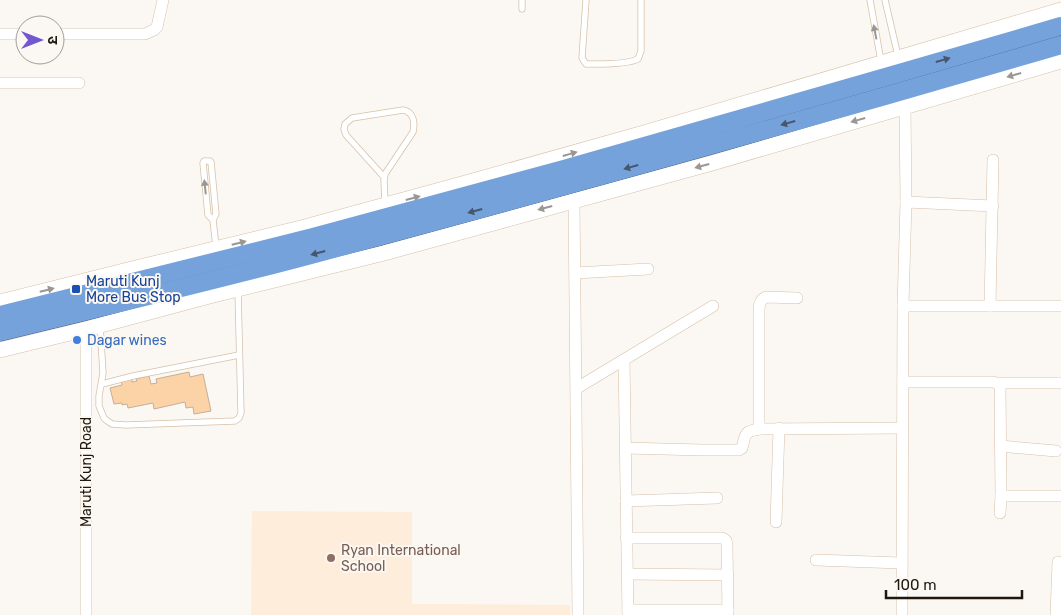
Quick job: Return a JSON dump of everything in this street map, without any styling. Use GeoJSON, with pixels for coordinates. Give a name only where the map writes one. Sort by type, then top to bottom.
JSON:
{"type":"FeatureCollection","features":[{"type":"Feature","properties":{"kind":"highway"},"geometry":{"type":"LineString","coordinates":[[0,315],[322,235],[564,169],[898,66],[1061,26]]}},
{"type":"Feature","properties":{"kind":"highway"},"geometry":{"type":"LineString","coordinates":[[0,332],[319,253],[579,182],[903,99],[1061,44]]}},
{"type":"Feature","properties":{"kind":"main road"},"geometry":{"type":"LineString","coordinates":[[0,302],[305,227],[644,133],[882,64],[898,66],[1061,10]]}},
{"type":"Feature","properties":{"kind":"main road"},"geometry":{"type":"LineString","coordinates":[[0,350],[238,288],[384,253],[712,164],[903,99],[1061,62]]}},
{"type":"Feature","properties":{"kind":"street"},"geometry":{"type":"LineString","coordinates":[[65,34],[145,34],[157,27],[163,0]]}},
{"type":"Feature","properties":{"kind":"street"},"geometry":{"type":"LineString","coordinates":[[0,34],[15,34]]}},
{"type":"Feature","properties":{"kind":"street"},"geometry":{"type":"LineString","coordinates":[[0,83],[79,83]]}},
{"type":"Feature","properties":{"kind":"street"},"geometry":{"type":"LineString","coordinates":[[902,615],[903,306],[906,202],[903,99]]}},
{"type":"Feature","properties":{"kind":"street"},"geometry":{"type":"LineString","coordinates":[[990,306],[993,160]]}},
{"type":"Feature","properties":{"kind":"street"},"geometry":{"type":"LineString","coordinates":[[574,200],[578,615]]}},
{"type":"Feature","properties":{"kind":"street"},"geometry":{"type":"LineString","coordinates":[[906,202],[993,206]]}},
{"type":"Feature","properties":{"kind":"street"},"geometry":{"type":"LineString","coordinates":[[575,273],[648,269]]}},
{"type":"Feature","properties":{"kind":"street"},"geometry":{"type":"LineString","coordinates":[[759,429],[760,302],[766,297],[797,298]]}},
{"type":"Feature","properties":{"kind":"street"},"geometry":{"type":"LineString","coordinates":[[577,388],[713,306]]}},
{"type":"Feature","properties":{"kind":"street"},"geometry":{"type":"LineString","coordinates":[[903,306],[1061,306]]}},
{"type":"Feature","properties":{"kind":"street","name":"Maruti Kunj Road"},"geometry":{"type":"LineString","coordinates":[[86,615],[93,327]]}},
{"type":"Feature","properties":{"kind":"street"},"geometry":{"type":"LineString","coordinates":[[624,360],[626,538],[628,612],[728,612],[728,545],[725,538],[626,538]]}},
{"type":"Feature","properties":{"kind":"street"},"geometry":{"type":"LineString","coordinates":[[903,382],[1061,383]]}},
{"type":"Feature","properties":{"kind":"street"},"geometry":{"type":"LineString","coordinates":[[999,383],[1000,513]]}},
{"type":"Feature","properties":{"kind":"street"},"geometry":{"type":"LineString","coordinates":[[776,522],[779,428]]}},
{"type":"Feature","properties":{"kind":"street"},"geometry":{"type":"LineString","coordinates":[[625,448],[739,450],[742,448],[744,436],[753,430],[759,429],[904,428]]}},
{"type":"Feature","properties":{"kind":"street"},"geometry":{"type":"LineString","coordinates":[[1000,446],[1056,451]]}},
{"type":"Feature","properties":{"kind":"street"},"geometry":{"type":"LineString","coordinates":[[1001,496],[1061,496]]}},
{"type":"Feature","properties":{"kind":"street"},"geometry":{"type":"LineString","coordinates":[[626,500],[717,498]]}},
{"type":"Feature","properties":{"kind":"street"},"geometry":{"type":"LineString","coordinates":[[816,560],[901,563]]}},
{"type":"Feature","properties":{"kind":"street"},"geometry":{"type":"LineString","coordinates":[[1056,615],[1058,562]]}},
{"type":"Feature","properties":{"kind":"street"},"geometry":{"type":"LineString","coordinates":[[627,574],[728,574]]}},
{"type":"Feature","properties":{"kind":"lane"},"geometry":{"type":"LineString","coordinates":[[522,0],[522,9]]}},
{"type":"Feature","properties":{"kind":"lane"},"geometry":{"type":"LineString","coordinates":[[586,0],[582,58],[586,64],[595,64],[638,60],[641,51],[641,0]]}},
{"type":"Feature","properties":{"kind":"lane"},"geometry":{"type":"LineString","coordinates":[[870,0],[882,64]]}},
{"type":"Feature","properties":{"kind":"lane"},"geometry":{"type":"LineString","coordinates":[[885,0],[898,66]]}},
{"type":"Feature","properties":{"kind":"lane"},"geometry":{"type":"LineString","coordinates":[[384,177],[346,135],[345,124],[352,118],[403,110],[408,111],[414,123],[412,132],[389,166],[384,177],[385,205]]}},
{"type":"Feature","properties":{"kind":"lane"},"geometry":{"type":"LineString","coordinates":[[213,220],[208,215],[203,163],[207,160],[211,162],[216,214],[213,220],[216,249]]}},
{"type":"Feature","properties":{"kind":"lane"},"geometry":{"type":"LineString","coordinates":[[93,327],[103,373],[99,406],[104,418],[108,422],[126,425],[235,421],[241,413],[238,288]]}},
{"type":"Feature","properties":{"kind":"lane"},"geometry":{"type":"LineString","coordinates":[[102,384],[240,355]]}},
{"type":"Feature","properties":{"kind":"shaded area","name":"Ryan International School"},"geometry":{"type":"Polygon","coordinates":[[[252,511],[412,512],[412,604],[570,605],[570,615],[251,615],[252,511]]]}},
{"type":"Feature","properties":{"kind":"building"},"geometry":{"type":"Polygon","coordinates":[[[189,372],[190,377],[203,374],[211,411],[194,414],[193,407],[186,408],[185,402],[154,409],[153,403],[128,408],[127,404],[114,404],[110,388],[122,385],[121,380],[132,378],[132,382],[149,376],[151,384],[157,383],[156,379],[189,372]]]}},
{"type":"Feature","properties":{"kind":"place","name":"Maruti Kunj More Bus Stop"},"geometry":{"type":"Point","coordinates":[76,289]}},
{"type":"Feature","properties":{"kind":"place","name":"Dagar wines"},"geometry":{"type":"Point","coordinates":[77,340]}},
{"type":"Feature","properties":{"kind":"place","name":"Ryan International School"},"geometry":{"type":"Point","coordinates":[331,558]}}]}
